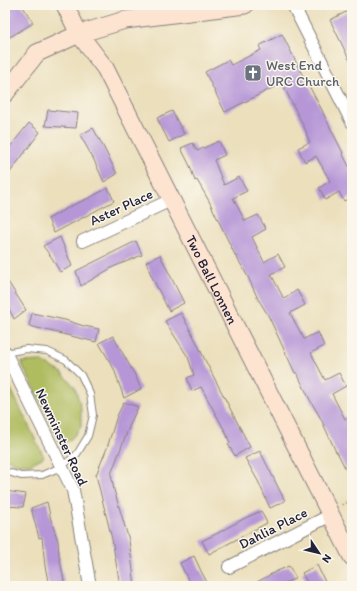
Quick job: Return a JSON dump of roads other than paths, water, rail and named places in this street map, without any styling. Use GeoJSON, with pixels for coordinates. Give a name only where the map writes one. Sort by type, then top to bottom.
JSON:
{"type":"FeatureCollection","features":[{"type":"Feature","properties":{"kind":"main road","name":"Two Ball Lonnen"},"geometry":{"type":"LineString","coordinates":[[65,5],[78,34],[105,68],[352,557]]}},
{"type":"Feature","properties":{"kind":"main road"},"geometry":{"type":"LineString","coordinates":[[5,94],[37,53],[78,34],[125,20],[246,5]]}},
{"type":"Feature","properties":{"kind":"street"},"geometry":{"type":"LineString","coordinates":[[293,5],[352,122]]}},
{"type":"Feature","properties":{"kind":"street","name":"Aster Place"},"geometry":{"type":"LineString","coordinates":[[83,241],[171,200]]}},
{"type":"Feature","properties":{"kind":"street","name":"Newminster Road"},"geometry":{"type":"LineString","coordinates":[[5,353],[73,490],[90,586]]}},
{"type":"Feature","properties":{"kind":"street","name":"Dahlia Place"},"geometry":{"type":"LineString","coordinates":[[229,567],[331,515]]}},
{"type":"Feature","properties":{"kind":"lane"},"geometry":{"type":"LineString","coordinates":[[5,353],[26,349],[47,351],[66,360],[81,375],[90,394],[93,415],[88,436],[78,454],[61,467],[42,475],[21,476],[5,471]]}},
{"type":"Feature","properties":{"kind":"place","name":"West End URC Church"},"geometry":{"type":"Point","coordinates":[253,73]}}]}
